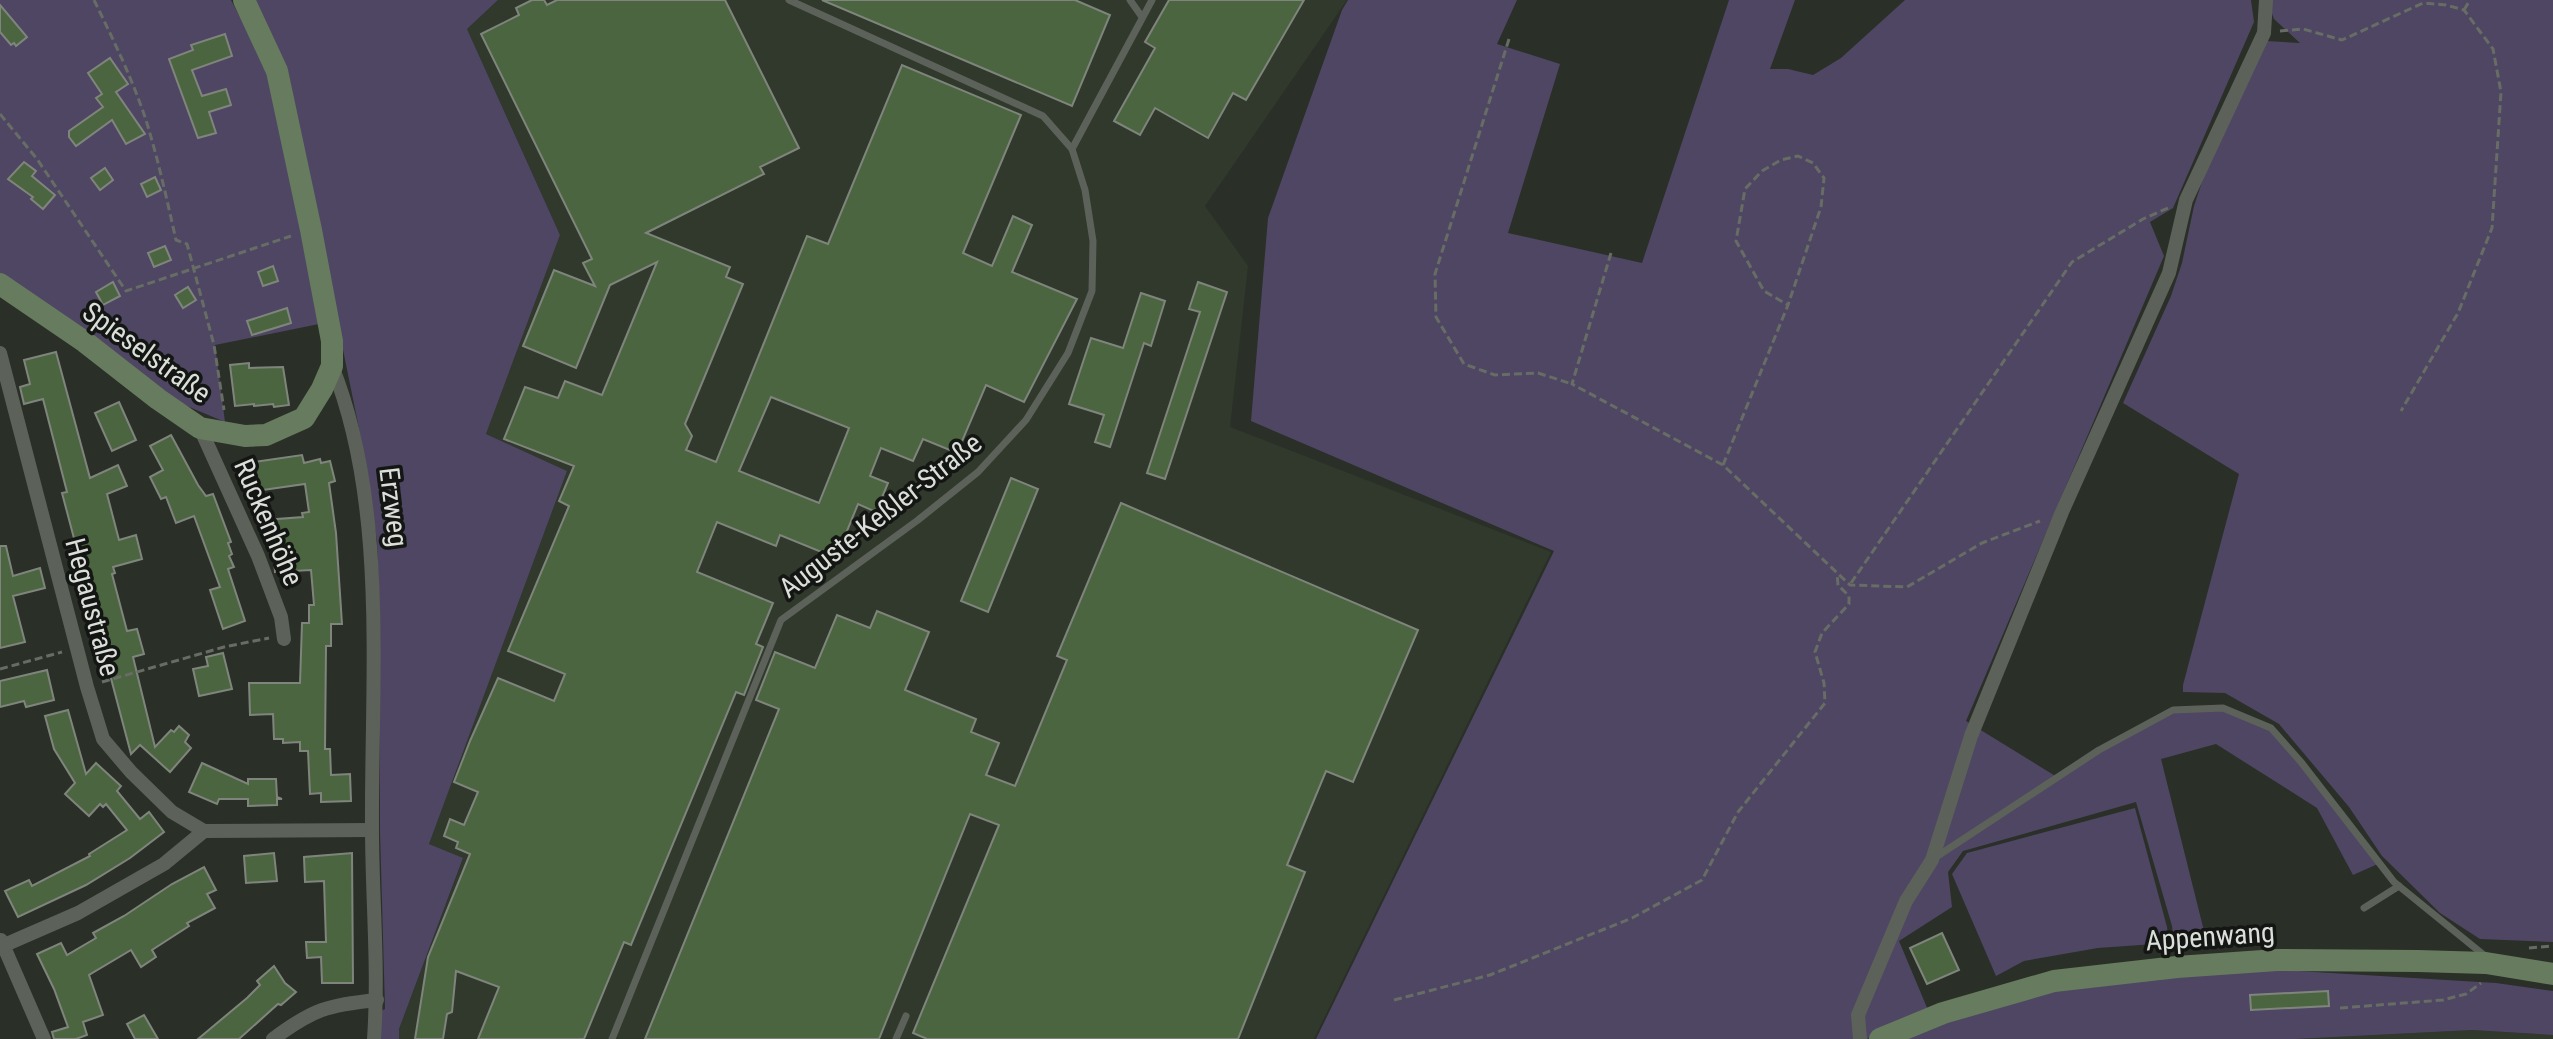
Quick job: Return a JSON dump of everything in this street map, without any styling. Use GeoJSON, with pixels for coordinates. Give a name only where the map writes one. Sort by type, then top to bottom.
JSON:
{"type":"FeatureCollection","features":[{"type":"Feature","properties":{"kind":"street","name":"Erzweg"},"geometry":{"type":"LineString","coordinates":[[244,0],[277,71],[332,341],[332,366],[347,402],[358,456],[370,546],[377,1000],[374,1039]]}},
{"type":"Feature","properties":{"kind":"street"},"geometry":{"type":"LineString","coordinates":[[1860,1039],[1858,1015],[1906,901],[1932,860],[1971,736],[2062,512],[2169,273],[2186,200],[2264,33],[2266,0]]}},
{"type":"Feature","properties":{"kind":"street","name":"Spieselstraße"},"geometry":{"type":"LineString","coordinates":[[0,284],[85,342],[200,428],[225,434],[266,435],[304,418],[332,366]]}},
{"type":"Feature","properties":{"kind":"street","name":"Hegaustraße"},"geometry":{"type":"LineString","coordinates":[[0,353],[103,739],[172,812],[204,831]]}},
{"type":"Feature","properties":{"kind":"street","name":"Ruckenhöhe"},"geometry":{"type":"LineString","coordinates":[[200,428],[258,556],[281,617],[284,639]]}},
{"type":"Feature","properties":{"kind":"street"},"geometry":{"type":"LineString","coordinates":[[44,1039],[1,943],[90,906],[164,864],[204,831],[372,830]]}},
{"type":"Feature","properties":{"kind":"street","name":"Appenwang"},"geometry":{"type":"LineString","coordinates":[[1880,1039],[1943,1013],[2054,981],[2177,967],[2277,960],[2490,964],[2553,974]]}},
{"type":"Feature","properties":{"kind":"street"},"geometry":{"type":"LineString","coordinates":[[273,1039],[299,1019],[334,1004],[377,1000]]}},
{"type":"Feature","properties":{"kind":"lane","name":"Auguste-Keßler-Straße"},"geometry":{"type":"LineString","coordinates":[[612,1039],[781,620],[978,472],[1026,420],[1068,353],[1092,291],[1093,241],[1085,190],[1072,149],[1043,116],[789,0]]}},
{"type":"Feature","properties":{"kind":"lane"},"geometry":{"type":"LineString","coordinates":[[1130,0],[1142,17]]}},
{"type":"Feature","properties":{"kind":"lane"},"geometry":{"type":"LineString","coordinates":[[1072,149],[1152,0]]}},
{"type":"Feature","properties":{"kind":"lane"},"geometry":{"type":"LineString","coordinates":[[1932,860],[2099,750],[2173,710],[2223,708],[2271,728],[2399,886],[2485,956],[2490,964]]}},
{"type":"Feature","properties":{"kind":"lane"},"geometry":{"type":"LineString","coordinates":[[2364,908],[2399,886]]}},
{"type":"Feature","properties":{"kind":"lane"},"geometry":{"type":"LineString","coordinates":[[896,1039],[906,1016]]}},
{"type":"Feature","properties":{"kind":"path"},"geometry":{"type":"LineString","coordinates":[[94,0],[122,58],[145,117],[176,240],[187,244],[214,345],[225,434]]}},
{"type":"Feature","properties":{"kind":"path"},"geometry":{"type":"LineString","coordinates":[[2464,10],[2470,0]]}},
{"type":"Feature","properties":{"kind":"path"},"geometry":{"type":"LineString","coordinates":[[2264,33],[2303,29],[2342,40],[2423,3],[2464,10],[2493,49],[2501,92],[2492,228],[2458,313],[2401,411]]}},
{"type":"Feature","properties":{"kind":"path"},"geometry":{"type":"LineString","coordinates":[[1509,39],[1435,274],[1436,317],[1464,364],[1495,375],[1538,373],[1572,384],[1723,465],[1850,585],[1907,587],[1982,543],[2062,512]]}},
{"type":"Feature","properties":{"kind":"path"},"geometry":{"type":"LineString","coordinates":[[0,114],[37,159],[126,291],[311,230]]}},
{"type":"Feature","properties":{"kind":"path"},"geometry":{"type":"LineString","coordinates":[[1723,465],[1788,305],[1821,207],[1824,178],[1813,163],[1798,156],[1781,160],[1762,171],[1745,189],[1736,241],[1764,291],[1788,305]]}},
{"type":"Feature","properties":{"kind":"path"},"geometry":{"type":"LineString","coordinates":[[1850,585],[2072,262],[2143,219],[2186,200]]}},
{"type":"Feature","properties":{"kind":"path"},"geometry":{"type":"LineString","coordinates":[[1572,384],[1611,253]]}},
{"type":"Feature","properties":{"kind":"path"},"geometry":{"type":"LineString","coordinates":[[1394,1000],[1490,975],[1632,918],[1702,880],[1738,812],[1825,703],[1824,683],[1815,652],[1822,633],[1849,604],[1849,596],[1838,585],[1837,573]]}},
{"type":"Feature","properties":{"kind":"path"},"geometry":{"type":"LineString","coordinates":[[87,687],[224,647],[271,638],[284,639]]}},
{"type":"Feature","properties":{"kind":"path"},"geometry":{"type":"LineString","coordinates":[[0,669],[77,648]]}},
{"type":"Feature","properties":{"kind":"path"},"geometry":{"type":"LineString","coordinates":[[2340,1008],[2443,1000],[2466,994],[2484,981],[2490,964]]}},
{"type":"Feature","properties":{"kind":"shaded area"},"geometry":{"type":"Polygon","coordinates":[[[0,0],[231,0],[269,72],[319,324],[215,345],[225,422],[163,396],[0,280],[0,0]]]}},
{"type":"Feature","properties":{"kind":"shaded area"},"geometry":{"type":"Polygon","coordinates":[[[249,0],[498,0],[467,29],[560,235],[486,434],[567,471],[429,844],[463,858],[399,1029],[399,1039],[374,1039],[373,1014],[385,1009],[377,541],[364,453],[341,340],[249,0]]]}},
{"type":"Feature","properties":{"kind":"shaded area"},"geometry":{"type":"Polygon","coordinates":[[[498,0],[1347,0],[1205,206],[1248,266],[1230,427],[1551,552],[1314,1039],[399,1039],[399,1029],[463,859],[429,844],[567,471],[486,434],[560,235],[467,29],[498,0]]]}},
{"type":"Feature","properties":{"kind":"shaded area"},"geometry":{"type":"Polygon","coordinates":[[[1348,0],[1517,0],[1497,44],[1560,64],[1508,233],[1642,263],[1729,0],[1795,0],[1770,69],[1788,69],[1813,75],[1841,58],[1905,0],[2251,0],[2254,22],[2173,208],[2150,222],[2164,256],[1966,721],[2057,777],[2173,710],[2223,708],[2271,728],[2380,863],[2353,875],[2317,808],[2216,744],[2161,759],[2206,939],[2174,943],[2172,926],[2136,802],[1963,851],[1948,872],[1952,907],[1899,941],[1928,1010],[1867,1039],[1316,1039],[1554,551],[1251,421],[1268,218],[1348,0]]]}},
{"type":"Feature","properties":{"kind":"shaded area"},"geometry":{"type":"Polygon","coordinates":[[[2267,0],[2553,0],[2553,942],[2480,939],[2440,913],[2382,856],[2349,807],[2279,724],[2225,693],[2183,692],[2239,474],[2123,403],[2171,296],[2207,167],[2266,41],[2300,43],[2274,19],[2267,0]]]}},
{"type":"Feature","properties":{"kind":"shaded area"},"geometry":{"type":"Polygon","coordinates":[[[2135,808],[2169,943],[2098,948],[2024,961],[1996,976],[1952,874],[1967,853],[2135,808]]]}},
{"type":"Feature","properties":{"kind":"shaded area"},"geometry":{"type":"Polygon","coordinates":[[[2283,970],[2496,983],[2553,991],[2553,1035],[2472,1030],[2296,1039],[1900,1039],[1943,1021],[2060,988],[2187,974],[2283,970]]]}},
{"type":"Feature","properties":{"kind":"shaded area"},"geometry":{"type":"Polygon","coordinates":[[[2472,1030],[2553,1035],[2553,1039],[2296,1039],[2472,1030]]]}},
{"type":"Feature","properties":{"kind":"building"},"geometry":{"type":"Polygon","coordinates":[[[532,0],[544,0],[547,5],[557,0],[725,0],[799,148],[760,167],[764,174],[646,233],[730,267],[726,277],[743,284],[685,424],[692,436],[686,450],[716,462],[807,236],[828,244],[902,65],[1021,115],[963,253],[992,266],[1013,216],[1032,225],[1012,272],[1077,299],[1024,402],[986,385],[957,453],[923,439],[913,461],[881,448],[870,476],[888,483],[876,512],[858,504],[836,558],[780,535],[776,546],[717,522],[697,572],[773,603],[756,644],[763,647],[744,695],[736,692],[631,945],[624,942],[584,1039],[478,1039],[499,987],[456,971],[452,1012],[447,1014],[443,1039],[415,1039],[428,957],[470,854],[456,848],[458,842],[444,836],[450,819],[464,825],[478,792],[454,782],[470,741],[498,678],[554,701],[565,674],[508,651],[569,506],[559,501],[574,466],[504,439],[525,387],[558,398],[565,381],[602,395],[657,262],[610,285],[576,368],[523,346],[554,270],[595,286],[583,263],[592,259],[481,34],[519,15],[516,8],[532,0]],[[771,397],[739,471],[819,503],[849,428],[771,397]]]}},
{"type":"Feature","properties":{"kind":"building"},"geometry":{"type":"Polygon","coordinates":[[[822,0],[1075,0],[1110,15],[1072,106],[822,0]]]}},
{"type":"Feature","properties":{"kind":"building"},"geometry":{"type":"Polygon","coordinates":[[[1169,0],[1304,0],[1246,100],[1233,93],[1208,138],[1155,108],[1140,135],[1114,121],[1155,48],[1145,42],[1169,0]]]}},
{"type":"Feature","properties":{"kind":"building"},"geometry":{"type":"Polygon","coordinates":[[[0,5],[27,37],[16,46],[14,43],[11,45],[0,32],[0,5]]]}},
{"type":"Feature","properties":{"kind":"building"},"geometry":{"type":"Polygon","coordinates":[[[225,34],[232,56],[192,70],[202,96],[226,89],[231,105],[209,112],[216,133],[198,138],[169,59],[193,50],[191,45],[225,34]]]}},
{"type":"Feature","properties":{"kind":"building"},"geometry":{"type":"Polygon","coordinates":[[[110,58],[128,84],[116,92],[145,134],[126,144],[112,120],[76,146],[69,137],[69,131],[103,107],[96,98],[102,94],[88,73],[110,58]]]}},
{"type":"Feature","properties":{"kind":"building"},"geometry":{"type":"Polygon","coordinates":[[[24,162],[36,171],[32,176],[55,195],[43,209],[31,199],[33,197],[8,179],[24,162]]]}},
{"type":"Feature","properties":{"kind":"building"},"geometry":{"type":"Polygon","coordinates":[[[105,168],[113,180],[100,190],[91,178],[105,168]]]}},
{"type":"Feature","properties":{"kind":"building"},"geometry":{"type":"Polygon","coordinates":[[[155,177],[161,190],[147,197],[141,184],[155,177]]]}},
{"type":"Feature","properties":{"kind":"building"},"geometry":{"type":"Polygon","coordinates":[[[165,246],[171,260],[154,267],[148,253],[165,246]]]}},
{"type":"Feature","properties":{"kind":"building"},"geometry":{"type":"Polygon","coordinates":[[[273,266],[278,281],[263,286],[258,272],[273,266]]]}},
{"type":"Feature","properties":{"kind":"building"},"geometry":{"type":"Polygon","coordinates":[[[113,282],[120,296],[103,305],[96,292],[113,282]]]}},
{"type":"Feature","properties":{"kind":"building"},"geometry":{"type":"Polygon","coordinates":[[[1198,282],[1227,292],[1165,479],[1147,473],[1200,312],[1189,309],[1198,282]]]}},
{"type":"Feature","properties":{"kind":"building"},"geometry":{"type":"Polygon","coordinates":[[[188,287],[196,300],[183,308],[175,295],[188,287]]]}},
{"type":"Feature","properties":{"kind":"building"},"geometry":{"type":"Polygon","coordinates":[[[1141,293],[1165,301],[1151,346],[1144,343],[1110,447],[1095,442],[1104,415],[1069,404],[1091,338],[1123,348],[1141,293]]]}},
{"type":"Feature","properties":{"kind":"building"},"geometry":{"type":"Polygon","coordinates":[[[287,308],[291,323],[252,335],[247,321],[287,308]]]}},
{"type":"Feature","properties":{"kind":"building"},"geometry":{"type":"Polygon","coordinates":[[[56,352],[90,478],[118,465],[127,486],[107,494],[119,540],[136,535],[142,559],[113,567],[115,573],[112,574],[127,631],[137,629],[144,654],[133,657],[155,747],[179,726],[189,735],[185,742],[191,748],[170,772],[140,745],[131,754],[62,493],[67,492],[43,399],[24,404],[20,387],[30,384],[24,360],[56,352]]]}},
{"type":"Feature","properties":{"kind":"building"},"geometry":{"type":"Polygon","coordinates":[[[249,363],[249,368],[283,367],[289,405],[235,406],[230,365],[249,363]]]}},
{"type":"Feature","properties":{"kind":"building"},"geometry":{"type":"Polygon","coordinates":[[[119,402],[136,440],[112,451],[95,413],[119,402]]]}},
{"type":"Feature","properties":{"kind":"building"},"geometry":{"type":"Polygon","coordinates":[[[171,435],[198,485],[206,496],[213,494],[231,542],[228,543],[232,554],[229,556],[234,567],[228,569],[245,621],[223,629],[210,590],[220,587],[194,516],[176,523],[166,497],[161,499],[150,477],[163,470],[150,446],[171,435]]]}},
{"type":"Feature","properties":{"kind":"building"},"geometry":{"type":"Polygon","coordinates":[[[302,455],[304,463],[320,459],[321,463],[330,461],[335,481],[329,483],[342,624],[331,624],[331,646],[326,646],[325,749],[330,749],[331,775],[350,774],[351,801],[321,802],[321,793],[310,794],[308,751],[300,751],[300,742],[283,743],[283,739],[274,739],[273,714],[250,715],[249,683],[300,683],[302,623],[309,623],[309,605],[314,605],[311,570],[275,572],[273,544],[266,544],[264,520],[303,517],[302,513],[309,512],[305,484],[248,492],[245,470],[255,468],[254,462],[302,455]]]}},
{"type":"Feature","properties":{"kind":"building"},"geometry":{"type":"Polygon","coordinates":[[[1011,478],[1038,489],[988,612],[961,601],[1011,478]]]}},
{"type":"Feature","properties":{"kind":"building"},"geometry":{"type":"Polygon","coordinates":[[[1121,503],[1418,630],[1353,782],[1326,771],[1287,865],[1305,872],[1238,1039],[927,1039],[913,1033],[999,825],[970,814],[879,1039],[645,1039],[779,709],[756,700],[775,652],[815,668],[837,615],[870,628],[877,611],[929,632],[905,690],[976,719],[971,732],[999,743],[986,775],[1015,786],[1067,660],[1057,656],[1121,503]]]}},
{"type":"Feature","properties":{"kind":"building"},"geometry":{"type":"Polygon","coordinates":[[[0,546],[6,546],[13,576],[40,568],[45,588],[13,596],[25,642],[0,648],[0,546]]]}},
{"type":"Feature","properties":{"kind":"building"},"geometry":{"type":"Polygon","coordinates":[[[223,653],[232,689],[199,696],[193,669],[208,666],[206,657],[223,653]]]}},
{"type":"Feature","properties":{"kind":"building"},"geometry":{"type":"Polygon","coordinates":[[[47,670],[54,700],[26,707],[24,701],[0,707],[0,681],[47,670]]]}},
{"type":"Feature","properties":{"kind":"building"},"geometry":{"type":"Polygon","coordinates":[[[68,710],[86,774],[96,763],[121,786],[117,791],[140,819],[149,812],[164,832],[86,885],[18,917],[5,891],[29,880],[32,886],[90,856],[127,830],[106,804],[103,807],[100,804],[89,816],[65,794],[75,783],[54,749],[45,716],[68,710]]]}},
{"type":"Feature","properties":{"kind":"building"},"geometry":{"type":"Polygon","coordinates":[[[202,763],[248,784],[248,779],[276,779],[277,797],[282,799],[277,799],[277,805],[248,806],[248,799],[219,799],[217,804],[189,792],[202,763]]]}},
{"type":"Feature","properties":{"kind":"building"},"geometry":{"type":"Polygon","coordinates":[[[274,853],[277,881],[246,883],[244,856],[274,853]]]}},
{"type":"Feature","properties":{"kind":"building"},"geometry":{"type":"Polygon","coordinates":[[[352,853],[353,983],[322,983],[321,957],[307,958],[306,942],[326,942],[324,881],[305,882],[304,857],[352,853]]]}},
{"type":"Feature","properties":{"kind":"building"},"geometry":{"type":"Polygon","coordinates":[[[204,867],[216,890],[207,894],[215,908],[187,923],[189,926],[152,950],[156,957],[141,967],[131,950],[89,975],[103,1015],[83,1022],[87,1035],[76,1039],[54,1039],[52,1032],[68,1027],[37,954],[61,943],[67,955],[96,938],[93,933],[204,867]]]}},
{"type":"Feature","properties":{"kind":"building"},"geometry":{"type":"Polygon","coordinates":[[[1942,933],[1959,970],[1927,984],[1910,948],[1942,933]]]}},
{"type":"Feature","properties":{"kind":"building"},"geometry":{"type":"Polygon","coordinates":[[[274,966],[285,983],[296,992],[239,1039],[198,1039],[247,998],[260,985],[257,981],[274,966]]]}},
{"type":"Feature","properties":{"kind":"building"},"geometry":{"type":"Polygon","coordinates":[[[2328,991],[2329,1006],[2251,1010],[2250,995],[2328,991]]]}},
{"type":"Feature","properties":{"kind":"building"},"geometry":{"type":"Polygon","coordinates":[[[144,1015],[158,1039],[135,1039],[127,1024],[144,1015]]]}}]}
